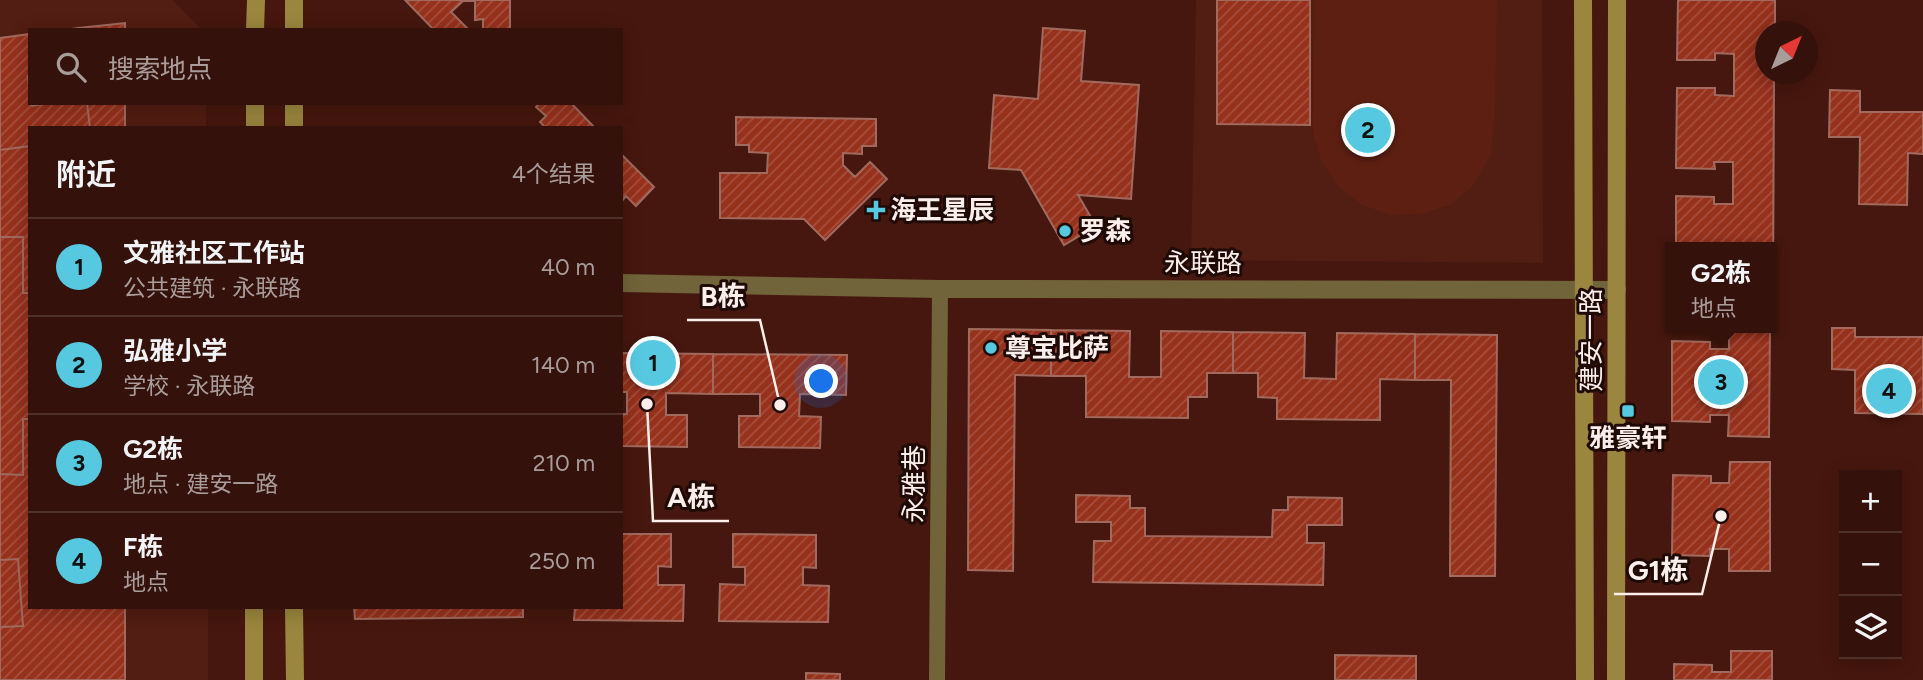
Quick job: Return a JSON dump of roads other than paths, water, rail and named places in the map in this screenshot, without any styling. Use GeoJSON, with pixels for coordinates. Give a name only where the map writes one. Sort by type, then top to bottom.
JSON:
{"type":"FeatureCollection","features":[{"type":"Feature","properties":{"kind":"main road"},"geometry":{"type":"LineString","coordinates":[[256,0],[256,28]]}},
{"type":"Feature","properties":{"kind":"main road"},"geometry":{"type":"LineString","coordinates":[[294,0],[294,28]]}},
{"type":"Feature","properties":{"kind":"main road","name":"建安一路"},"geometry":{"type":"LineString","coordinates":[[1583,0],[1585,680]]}},
{"type":"Feature","properties":{"kind":"main road","name":"建安一路"},"geometry":{"type":"LineString","coordinates":[[1616,680],[1617,0]]}},
{"type":"Feature","properties":{"kind":"main road"},"geometry":{"type":"LineString","coordinates":[[255,105],[255,126]]}},
{"type":"Feature","properties":{"kind":"main road"},"geometry":{"type":"LineString","coordinates":[[294,105],[294,126]]}},
{"type":"Feature","properties":{"kind":"main road"},"geometry":{"type":"LineString","coordinates":[[254,609],[254,680]]}},
{"type":"Feature","properties":{"kind":"main road"},"geometry":{"type":"LineString","coordinates":[[294,609],[295,680]]}},
{"type":"Feature","properties":{"kind":"street","name":"永联路"},"geometry":{"type":"LineString","coordinates":[[623,283],[940,289],[1617,290]]}},
{"type":"Feature","properties":{"kind":"lane","name":"永雅巷"},"geometry":{"type":"LineString","coordinates":[[937,680],[940,289]]}},
{"type":"Feature","properties":{"kind":"place","name":"弘雅小学"},"geometry":{"type":"Point","coordinates":[1368,130]}},
{"type":"Feature","properties":{"kind":"place","name":"海王星辰"},"geometry":{"type":"Point","coordinates":[876,210]}},
{"type":"Feature","properties":{"kind":"place","name":"罗森"},"geometry":{"type":"Point","coordinates":[1065,231]}},
{"type":"Feature","properties":{"kind":"place","name":"尊宝比萨"},"geometry":{"type":"Point","coordinates":[991,348]}},
{"type":"Feature","properties":{"kind":"place","name":"文雅社区工作站"},"geometry":{"type":"Point","coordinates":[653,363]}},
{"type":"Feature","properties":{"kind":"place","name":"G2栋"},"geometry":{"type":"Point","coordinates":[1721,382]}},
{"type":"Feature","properties":{"kind":"place","name":"F栋"},"geometry":{"type":"Point","coordinates":[1889,391]}},
{"type":"Feature","properties":{"kind":"place","name":"A栋"},"geometry":{"type":"Point","coordinates":[647,404]}},
{"type":"Feature","properties":{"kind":"place","name":"B栋"},"geometry":{"type":"Point","coordinates":[780,405]}},
{"type":"Feature","properties":{"kind":"place","name":"雅豪轩"},"geometry":{"type":"Point","coordinates":[1628,411]}},
{"type":"Feature","properties":{"kind":"place","name":"G1栋"},"geometry":{"type":"Point","coordinates":[1721,516]}}]}
